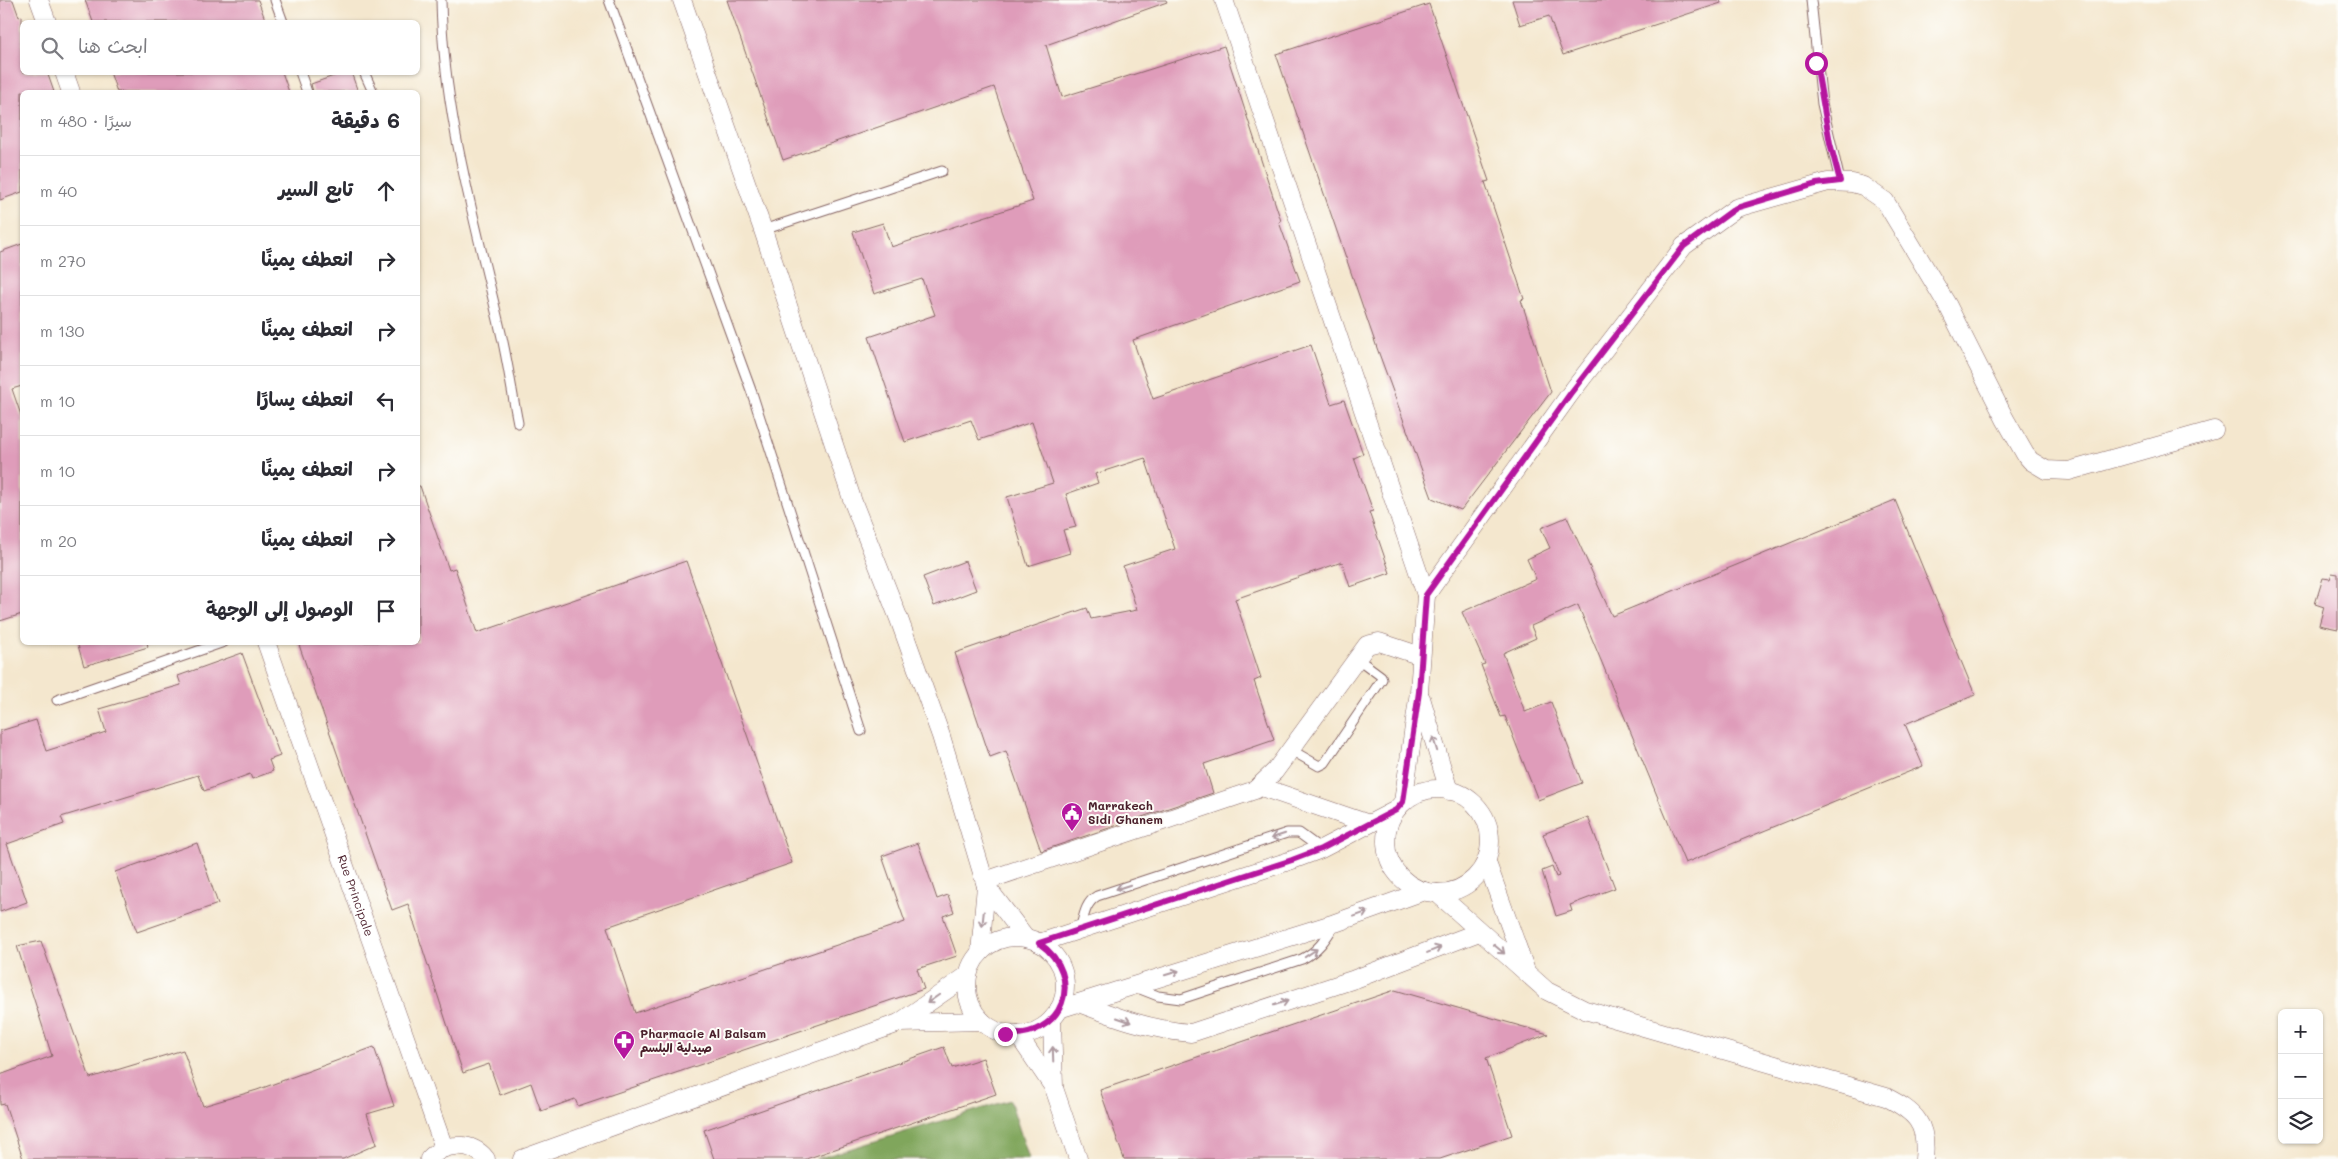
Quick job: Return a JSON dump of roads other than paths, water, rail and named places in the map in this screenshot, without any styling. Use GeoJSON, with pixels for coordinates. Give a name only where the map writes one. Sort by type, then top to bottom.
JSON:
{"type":"FeatureCollection","features":[{"type":"Feature","properties":{"kind":"street"},"geometry":{"type":"LineString","coordinates":[[39,0],[45,20]]}},
{"type":"Feature","properties":{"kind":"street"},"geometry":{"type":"LineString","coordinates":[[682,0],[763,230],[853,502],[899,619],[941,736],[986,883],[980,953]]}},
{"type":"Feature","properties":{"kind":"street"},"geometry":{"type":"LineString","coordinates":[[1224,0],[1426,595],[1419,692],[1399,806],[1386,833],[1389,858],[1402,879],[1431,892],[1547,991],[1584,1010],[1886,1097],[1909,1109],[1922,1126],[1925,1146],[1924,1159]]}},
{"type":"Feature","properties":{"kind":"street"},"geometry":{"type":"LineString","coordinates":[[65,75],[70,90]]}},
{"type":"Feature","properties":{"kind":"street"},"geometry":{"type":"LineString","coordinates":[[1426,595],[1570,394],[1684,246],[1736,208],[1789,191],[1828,182],[1840,181],[1863,186],[1884,200],[1948,306],[2005,419],[2031,461],[2046,470],[2069,471],[2214,430]]}},
{"type":"Feature","properties":{"kind":"street"},"geometry":{"type":"LineString","coordinates":[[986,883],[1255,790],[1260,787],[1291,750],[1367,645],[1379,642],[1422,656]]}},
{"type":"Feature","properties":{"kind":"street","name":"Rue Principale"},"geometry":{"type":"LineString","coordinates":[[267,645],[444,1148]]}},
{"type":"Feature","properties":{"kind":"street"},"geometry":{"type":"LineString","coordinates":[[1419,692],[1449,791]]}},
{"type":"Feature","properties":{"kind":"street"},"geometry":{"type":"LineString","coordinates":[[1260,787],[1369,824]]}},
{"type":"Feature","properties":{"kind":"street"},"geometry":{"type":"LineString","coordinates":[[1426,790],[1449,791],[1463,795],[1481,812],[1490,836],[1486,860],[1476,876],[1461,887],[1431,892],[1079,1003],[1056,1014],[1042,1028],[1018,1035],[993,1029],[982,1021],[969,1000],[968,975],[980,953],[990,944],[1002,939],[1033,941],[1080,930],[1321,849],[1369,824],[1415,794],[1426,790]]}},
{"type":"Feature","properties":{"kind":"street"},"geometry":{"type":"LineString","coordinates":[[1486,860],[1526,972]]}},
{"type":"Feature","properties":{"kind":"street"},"geometry":{"type":"LineString","coordinates":[[986,883],[1033,941],[1050,950],[1063,972],[1064,991],[1056,1014],[1054,1088]]}},
{"type":"Feature","properties":{"kind":"street"},"geometry":{"type":"LineString","coordinates":[[1079,1003],[1129,1022],[1165,1031],[1191,1033],[1355,979],[1480,932]]}},
{"type":"Feature","properties":{"kind":"street"},"geometry":{"type":"LineString","coordinates":[[522,1159],[898,1023],[968,975]]}},
{"type":"Feature","properties":{"kind":"street"},"geometry":{"type":"LineString","coordinates":[[898,1023],[982,1021]]}},
{"type":"Feature","properties":{"kind":"street"},"geometry":{"type":"LineString","coordinates":[[1018,1035],[1054,1088],[1078,1159]]}},
{"type":"Feature","properties":{"kind":"street"},"geometry":{"type":"LineString","coordinates":[[430,1159],[444,1148],[452,1146],[469,1147],[486,1159]]}},
{"type":"Feature","properties":{"kind":"lane"},"geometry":{"type":"LineString","coordinates":[[275,0],[282,20]]}},
{"type":"Feature","properties":{"kind":"lane"},"geometry":{"type":"LineString","coordinates":[[441,0],[441,38],[455,124],[475,226],[502,335],[518,423]]}},
{"type":"Feature","properties":{"kind":"lane"},"geometry":{"type":"LineString","coordinates":[[609,0],[752,393],[825,611],[861,731]]}},
{"type":"Feature","properties":{"kind":"lane"},"geometry":{"type":"LineString","coordinates":[[1811,0],[1816,63],[1822,104],[1840,181]]}},
{"type":"Feature","properties":{"kind":"lane"},"geometry":{"type":"LineString","coordinates":[[301,75],[306,90]]}},
{"type":"Feature","properties":{"kind":"lane"},"geometry":{"type":"LineString","coordinates":[[365,75],[372,90]]}},
{"type":"Feature","properties":{"kind":"lane"},"geometry":{"type":"LineString","coordinates":[[763,230],[942,171]]}},
{"type":"Feature","properties":{"kind":"lane"},"geometry":{"type":"LineString","coordinates":[[56,700],[215,645]]}},
{"type":"Feature","properties":{"kind":"lane"},"geometry":{"type":"LineString","coordinates":[[1291,750],[1318,766],[1325,763],[1381,682],[1381,676],[1358,659]]}},
{"type":"Feature","properties":{"kind":"lane"},"geometry":{"type":"LineString","coordinates":[[1080,930],[1090,900],[1097,896],[1287,833],[1299,834],[1321,849]]}},
{"type":"Feature","properties":{"kind":"lane"},"geometry":{"type":"LineString","coordinates":[[1132,986],[1158,996],[1181,999],[1302,959],[1312,954],[1322,944],[1335,923]]}},
{"type":"Feature","properties":{"kind":"place","name":"Marrakech Sidi Ghanem"},"geometry":{"type":"Point","coordinates":[1072,832]}},
{"type":"Feature","properties":{"kind":"place","name":"Pharmacie Al Balsam صيدلية البلسم"},"geometry":{"type":"Point","coordinates":[624,1060]}}]}
